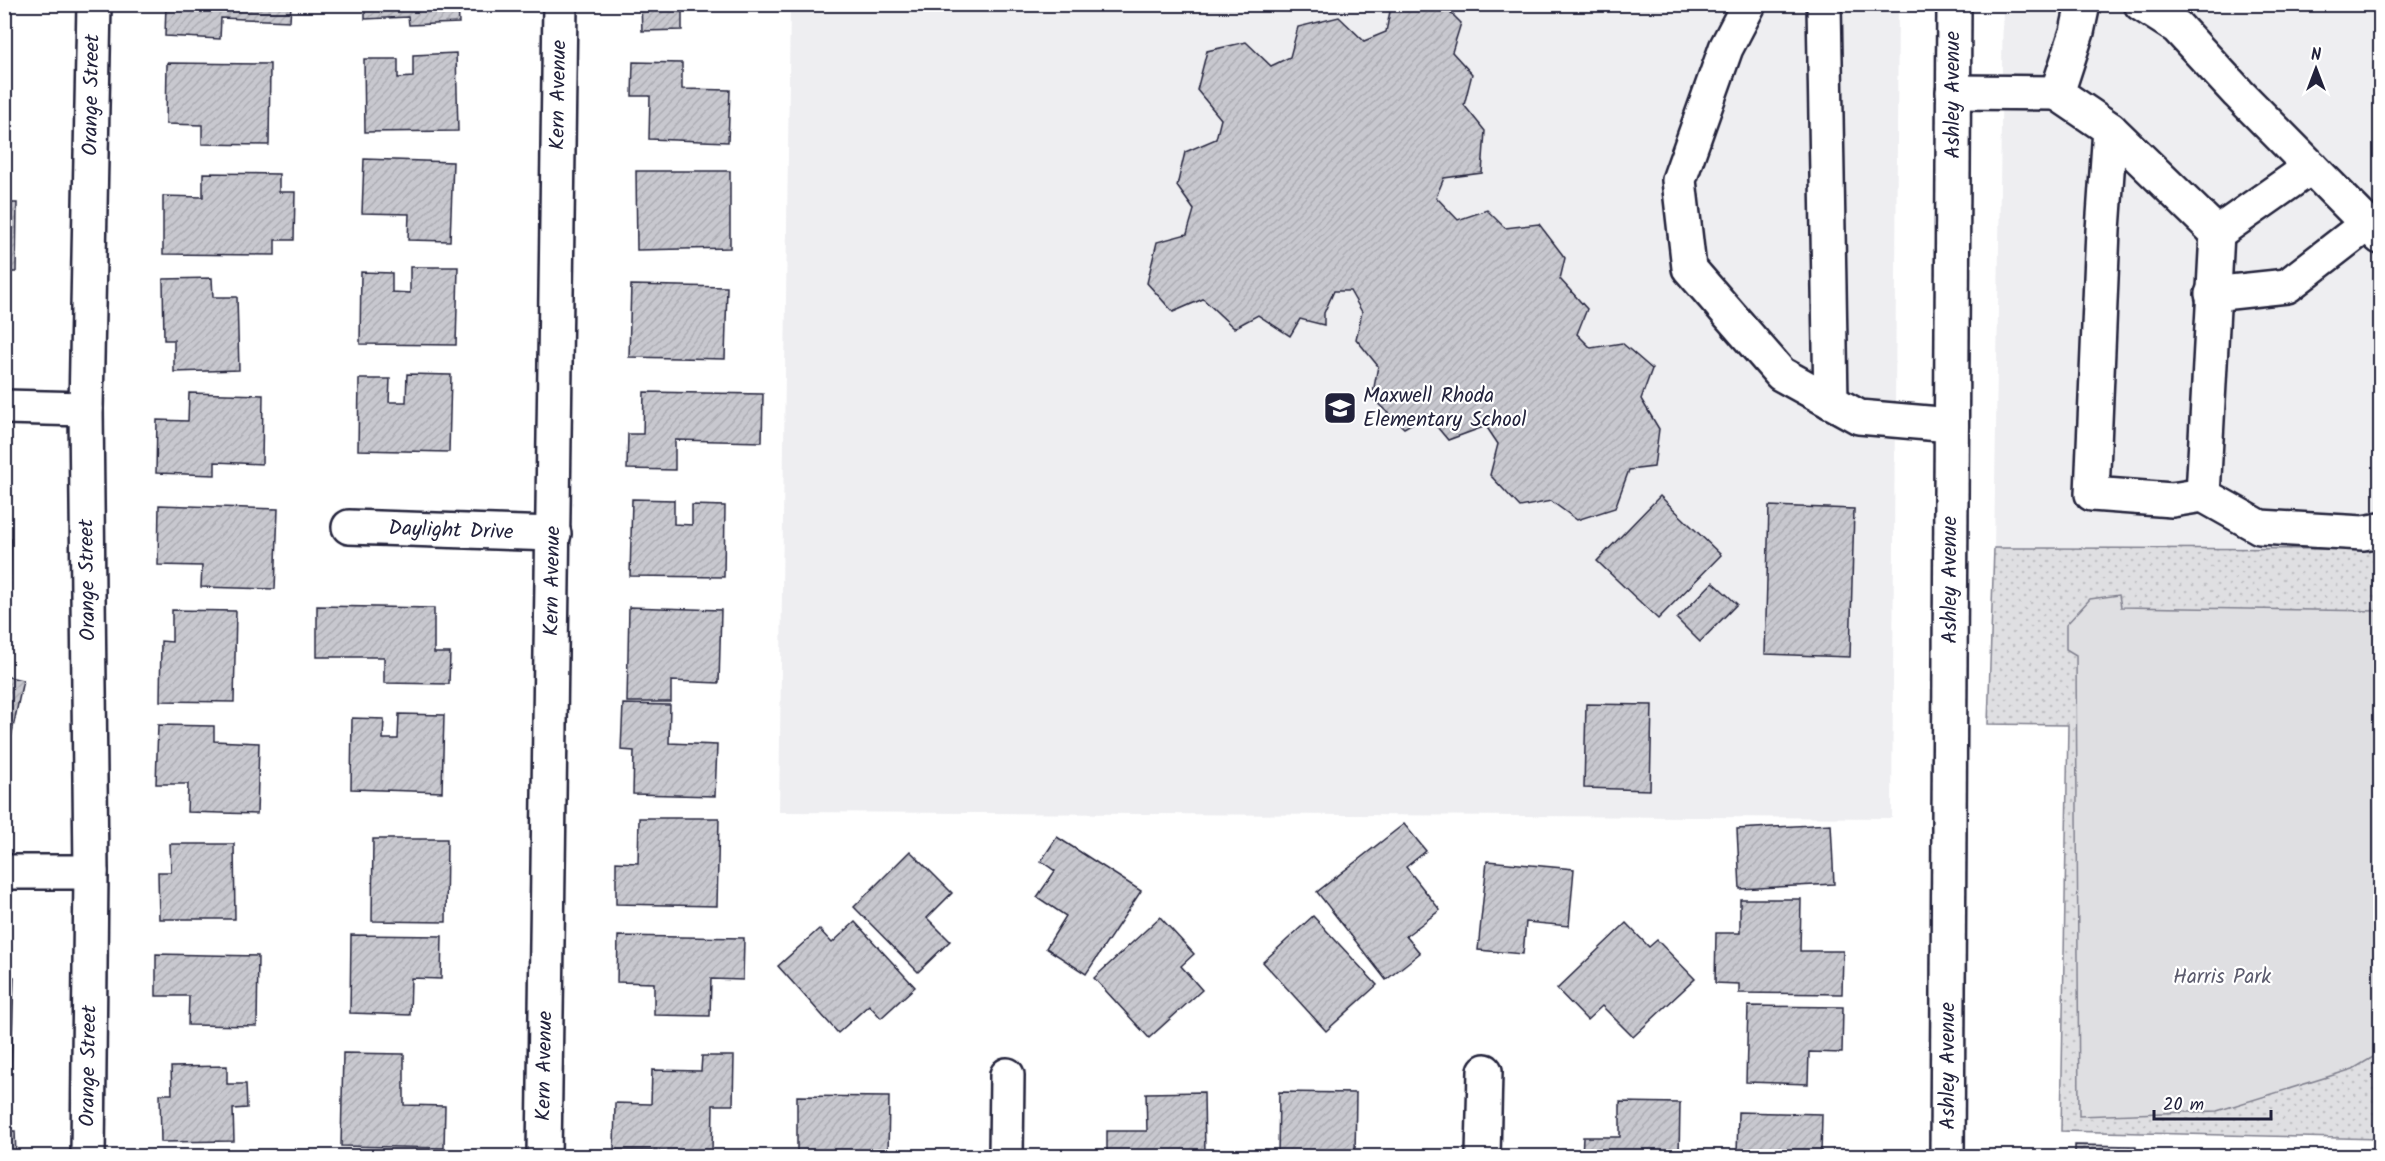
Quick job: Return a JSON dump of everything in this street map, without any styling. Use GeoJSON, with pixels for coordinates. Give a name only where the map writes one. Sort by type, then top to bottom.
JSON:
{"type":"FeatureCollection","features":[{"type":"Feature","properties":{"kind":"street","name":"Orange Street"},"geometry":{"type":"LineString","coordinates":[[88,1156],[92,872],[86,409],[94,4]]}},
{"type":"Feature","properties":{"kind":"street","name":"Kern Avenue"},"geometry":{"type":"LineString","coordinates":[[544,1156],[560,4]]}},
{"type":"Feature","properties":{"kind":"street"},"geometry":{"type":"LineString","coordinates":[[1749,4],[1726,48],[1679,180],[1689,268],[1781,374],[1859,417],[1951,425]]}},
{"type":"Feature","properties":{"kind":"street"},"geometry":{"type":"LineString","coordinates":[[1824,4],[1831,402]]}},
{"type":"Feature","properties":{"kind":"street","name":"Ashley Avenue"},"geometry":{"type":"LineString","coordinates":[[1947,1156],[1954,4]]}},
{"type":"Feature","properties":{"kind":"street"},"geometry":{"type":"LineString","coordinates":[[2056,93],[2077,32],[2083,4]]}},
{"type":"Feature","properties":{"kind":"street"},"geometry":{"type":"LineString","coordinates":[[2141,4],[2177,27],[2238,93],[2374,230],[2287,286],[2212,294]]}},
{"type":"Feature","properties":{"kind":"street"},"geometry":{"type":"LineString","coordinates":[[1953,92],[2056,93],[2110,129],[2217,233]]}},
{"type":"Feature","properties":{"kind":"street"},"geometry":{"type":"LineString","coordinates":[[2110,129],[2092,494],[2172,500],[2203,495],[2260,527],[2363,533],[2380,530]]}},
{"type":"Feature","properties":{"kind":"street"},"geometry":{"type":"LineString","coordinates":[[2217,233],[2311,167]]}},
{"type":"Feature","properties":{"kind":"street"},"geometry":{"type":"LineString","coordinates":[[2203,495],[2217,233]]}},
{"type":"Feature","properties":{"kind":"street"},"geometry":{"type":"LineString","coordinates":[[4,407],[86,409]]}},
{"type":"Feature","properties":{"kind":"street","name":"Daylight Drive"},"geometry":{"type":"LineString","coordinates":[[349,527],[554,534]]}},
{"type":"Feature","properties":{"kind":"street"},"geometry":{"type":"LineString","coordinates":[[4,872],[92,872]]}},
{"type":"Feature","properties":{"kind":"street"},"geometry":{"type":"LineString","coordinates":[[1483,1156],[1485,1071]]}},
{"type":"Feature","properties":{"kind":"street"},"geometry":{"type":"LineString","coordinates":[[1006,1075],[1006,1156]]}},
{"type":"Feature","properties":{"kind":"shaded area","name":"Maxwell Rhoda Elementary School"},"geometry":{"type":"Polygon","coordinates":[[[790,5],[1898,5],[1892,818],[779,812],[790,5]]]}},
{"type":"Feature","properties":{"kind":"shaded area"},"geometry":{"type":"Polygon","coordinates":[[[2003,5],[2380,5],[2380,549],[1994,548],[2003,5]]]}},
{"type":"Feature","properties":{"kind":"green space","name":"Harris Park"},"geometry":{"type":"Polygon","coordinates":[[[1994,548],[2380,549],[2380,1139],[2061,1131],[2068,725],[1988,724],[1994,548]]]}},
{"type":"Feature","properties":{"kind":"green space","name":"Harris Park"},"geometry":{"type":"Polygon","coordinates":[[[2119,595],[2121,607],[2380,611],[2380,1053],[2353,1069],[2217,1111],[2079,1116],[2076,655],[2066,649],[2066,625],[2090,599],[2119,595]]]}},
{"type":"Feature","properties":{"kind":"building"},"geometry":{"type":"Polygon","coordinates":[[[166,4],[291,4],[290,21],[221,18],[220,39],[165,36],[166,4]]]}},
{"type":"Feature","properties":{"kind":"building"},"geometry":{"type":"Polygon","coordinates":[[[365,4],[458,4],[459,23],[409,25],[408,17],[365,19],[365,4]]]}},
{"type":"Feature","properties":{"kind":"building"},"geometry":{"type":"Polygon","coordinates":[[[641,4],[736,4],[736,10],[682,11],[682,30],[642,31],[641,4]]]}},
{"type":"Feature","properties":{"kind":"building","name":"Maxwell Rhoda Elementary School"},"geometry":{"type":"Polygon","coordinates":[[[1395,4],[1442,4],[1461,23],[1452,52],[1472,74],[1464,105],[1485,131],[1482,173],[1444,178],[1436,197],[1458,220],[1487,210],[1505,228],[1539,224],[1565,258],[1560,279],[1587,309],[1577,334],[1591,348],[1622,343],[1652,369],[1641,399],[1659,429],[1654,467],[1629,470],[1615,508],[1577,520],[1551,501],[1520,507],[1490,475],[1498,444],[1486,426],[1448,440],[1427,415],[1404,428],[1372,398],[1378,366],[1356,339],[1362,312],[1350,291],[1334,291],[1324,313],[1324,325],[1300,319],[1290,336],[1258,315],[1234,328],[1203,299],[1173,312],[1147,283],[1157,242],[1187,234],[1194,210],[1177,186],[1185,152],[1216,139],[1221,119],[1197,90],[1207,51],[1246,42],[1271,66],[1290,57],[1298,27],[1339,17],[1364,41],[1386,32],[1391,6],[1395,4]]]}},
{"type":"Feature","properties":{"kind":"building"},"geometry":{"type":"Polygon","coordinates":[[[456,53],[458,131],[365,132],[364,59],[398,59],[398,78],[413,77],[413,55],[456,53]]]}},
{"type":"Feature","properties":{"kind":"building"},"geometry":{"type":"Polygon","coordinates":[[[633,62],[682,63],[682,89],[730,90],[728,142],[649,139],[650,96],[632,96],[633,62]]]}},
{"type":"Feature","properties":{"kind":"building"},"geometry":{"type":"Polygon","coordinates":[[[167,63],[270,64],[269,145],[202,144],[202,125],[166,124],[167,63]]]}},
{"type":"Feature","properties":{"kind":"building"},"geometry":{"type":"Polygon","coordinates":[[[4,64],[10,64],[9,130],[4,130],[4,64]]]}},
{"type":"Feature","properties":{"kind":"building"},"geometry":{"type":"Polygon","coordinates":[[[364,159],[453,162],[450,241],[408,240],[409,214],[362,213],[364,159]]]}},
{"type":"Feature","properties":{"kind":"building"},"geometry":{"type":"Polygon","coordinates":[[[636,171],[730,171],[730,248],[637,250],[636,171]]]}},
{"type":"Feature","properties":{"kind":"building"},"geometry":{"type":"Polygon","coordinates":[[[203,173],[279,174],[279,192],[295,192],[294,240],[275,240],[275,255],[163,254],[163,196],[203,197],[203,173]]]}},
{"type":"Feature","properties":{"kind":"building"},"geometry":{"type":"Polygon","coordinates":[[[4,203],[17,203],[16,272],[4,272],[4,203]]]}},
{"type":"Feature","properties":{"kind":"building"},"geometry":{"type":"Polygon","coordinates":[[[410,267],[458,267],[456,345],[360,344],[361,272],[392,273],[392,292],[410,293],[410,267]]]}},
{"type":"Feature","properties":{"kind":"building"},"geometry":{"type":"Polygon","coordinates":[[[212,278],[213,297],[237,297],[239,370],[174,372],[174,340],[164,340],[163,279],[212,278]]]}},
{"type":"Feature","properties":{"kind":"building"},"geometry":{"type":"Polygon","coordinates":[[[631,285],[727,287],[725,359],[629,357],[631,285]]]}},
{"type":"Feature","properties":{"kind":"building"},"geometry":{"type":"Polygon","coordinates":[[[407,374],[451,375],[449,452],[358,450],[359,379],[390,379],[389,402],[406,402],[407,374]]]}},
{"type":"Feature","properties":{"kind":"building"},"geometry":{"type":"Polygon","coordinates":[[[644,392],[763,394],[762,442],[675,440],[675,470],[627,469],[628,434],[643,434],[644,392]]]}},
{"type":"Feature","properties":{"kind":"building"},"geometry":{"type":"Polygon","coordinates":[[[189,393],[263,395],[262,464],[215,462],[215,475],[156,473],[157,420],[188,421],[189,393]]]}},
{"type":"Feature","properties":{"kind":"building"},"geometry":{"type":"Polygon","coordinates":[[[1660,496],[1721,555],[1658,619],[1597,561],[1660,496]]]}},
{"type":"Feature","properties":{"kind":"building"},"geometry":{"type":"Polygon","coordinates":[[[632,499],[674,500],[674,524],[692,525],[692,505],[725,506],[724,577],[630,576],[632,499]]]}},
{"type":"Feature","properties":{"kind":"building"},"geometry":{"type":"Polygon","coordinates":[[[159,505],[278,509],[275,589],[201,587],[202,566],[158,565],[159,505]]]}},
{"type":"Feature","properties":{"kind":"building"},"geometry":{"type":"Polygon","coordinates":[[[1769,506],[1854,509],[1850,657],[1765,654],[1769,506]]]}},
{"type":"Feature","properties":{"kind":"building"},"geometry":{"type":"Polygon","coordinates":[[[4,539],[11,539],[10,609],[4,609],[4,539]]]}},
{"type":"Feature","properties":{"kind":"building"},"geometry":{"type":"Polygon","coordinates":[[[1713,582],[1737,604],[1700,642],[1677,619],[1713,582]]]}},
{"type":"Feature","properties":{"kind":"building"},"geometry":{"type":"Polygon","coordinates":[[[317,606],[434,608],[434,653],[450,653],[449,684],[384,683],[384,657],[317,657],[317,606]]]}},
{"type":"Feature","properties":{"kind":"building"},"geometry":{"type":"Polygon","coordinates":[[[629,607],[721,610],[719,683],[671,681],[671,702],[627,702],[629,607]]]}},
{"type":"Feature","properties":{"kind":"building"},"geometry":{"type":"Polygon","coordinates":[[[172,610],[236,611],[234,702],[160,701],[161,641],[172,642],[172,610]]]}},
{"type":"Feature","properties":{"kind":"building"},"geometry":{"type":"Polygon","coordinates":[[[4,676],[23,680],[9,747],[4,746],[4,676]]]}},
{"type":"Feature","properties":{"kind":"building"},"geometry":{"type":"Polygon","coordinates":[[[623,704],[670,705],[669,743],[717,745],[715,796],[633,794],[634,751],[621,750],[623,704]]]}},
{"type":"Feature","properties":{"kind":"building"},"geometry":{"type":"Polygon","coordinates":[[[1586,704],[1652,705],[1650,790],[1584,788],[1586,704]]]}},
{"type":"Feature","properties":{"kind":"building"},"geometry":{"type":"Polygon","coordinates":[[[399,714],[444,715],[442,792],[351,789],[352,718],[384,719],[383,739],[398,739],[399,714]]]}},
{"type":"Feature","properties":{"kind":"building"},"geometry":{"type":"Polygon","coordinates":[[[158,725],[214,726],[214,741],[259,743],[257,814],[187,812],[188,784],[156,784],[158,725]]]}},
{"type":"Feature","properties":{"kind":"building"},"geometry":{"type":"Polygon","coordinates":[[[639,818],[719,818],[717,906],[616,904],[616,862],[638,863],[639,818]]]}},
{"type":"Feature","properties":{"kind":"building"},"geometry":{"type":"Polygon","coordinates":[[[1404,824],[1426,851],[1406,867],[1440,910],[1406,936],[1420,953],[1386,980],[1317,892],[1404,824]]]}},
{"type":"Feature","properties":{"kind":"building"},"geometry":{"type":"Polygon","coordinates":[[[1831,824],[1834,884],[1740,889],[1737,829],[1831,824]]]}},
{"type":"Feature","properties":{"kind":"building"},"geometry":{"type":"Polygon","coordinates":[[[1057,837],[1141,891],[1086,974],[1046,948],[1066,916],[1037,897],[1055,871],[1041,861],[1057,837]]]}},
{"type":"Feature","properties":{"kind":"building"},"geometry":{"type":"Polygon","coordinates":[[[373,839],[447,839],[446,922],[372,921],[373,839]]]}},
{"type":"Feature","properties":{"kind":"building"},"geometry":{"type":"Polygon","coordinates":[[[170,844],[234,844],[235,919],[159,919],[158,872],[171,872],[170,844]]]}},
{"type":"Feature","properties":{"kind":"building"},"geometry":{"type":"Polygon","coordinates":[[[910,851],[952,893],[927,918],[950,941],[918,972],[854,907],[910,851]]]}},
{"type":"Feature","properties":{"kind":"building"},"geometry":{"type":"Polygon","coordinates":[[[1487,861],[1574,869],[1569,926],[1526,922],[1523,954],[1478,950],[1487,861]]]}},
{"type":"Feature","properties":{"kind":"building"},"geometry":{"type":"Polygon","coordinates":[[[1740,899],[1801,899],[1800,951],[1843,951],[1842,994],[1739,993],[1739,984],[1715,983],[1716,933],[1740,933],[1740,899]]]}},
{"type":"Feature","properties":{"kind":"building"},"geometry":{"type":"Polygon","coordinates":[[[1313,916],[1377,985],[1326,1031],[1263,962],[1313,916]]]}},
{"type":"Feature","properties":{"kind":"building"},"geometry":{"type":"Polygon","coordinates":[[[1160,917],[1194,954],[1181,966],[1202,990],[1149,1038],[1094,978],[1160,917]]]}},
{"type":"Feature","properties":{"kind":"building"},"geometry":{"type":"Polygon","coordinates":[[[855,922],[915,987],[881,1018],[869,1005],[838,1033],[778,966],[819,929],[832,943],[855,922]]]}},
{"type":"Feature","properties":{"kind":"building"},"geometry":{"type":"Polygon","coordinates":[[[1626,923],[1649,947],[1657,940],[1695,979],[1633,1037],[1602,1006],[1587,1020],[1557,989],[1626,923]]]}},
{"type":"Feature","properties":{"kind":"building"},"geometry":{"type":"Polygon","coordinates":[[[351,935],[442,936],[441,979],[411,978],[410,1015],[350,1013],[351,935]]]}},
{"type":"Feature","properties":{"kind":"building"},"geometry":{"type":"Polygon","coordinates":[[[618,936],[744,938],[743,980],[711,979],[710,1016],[654,1015],[654,983],[617,982],[618,936]]]}},
{"type":"Feature","properties":{"kind":"building"},"geometry":{"type":"Polygon","coordinates":[[[156,954],[258,956],[257,1026],[188,1025],[189,996],[156,996],[156,954]]]}},
{"type":"Feature","properties":{"kind":"building"},"geometry":{"type":"Polygon","coordinates":[[[4,976],[14,977],[11,1070],[4,1070],[4,976]]]}},
{"type":"Feature","properties":{"kind":"building"},"geometry":{"type":"Polygon","coordinates":[[[1748,1006],[1843,1007],[1842,1053],[1809,1052],[1808,1084],[1746,1082],[1748,1006]]]}},
{"type":"Feature","properties":{"kind":"building"},"geometry":{"type":"Polygon","coordinates":[[[343,1053],[404,1054],[404,1105],[445,1106],[444,1148],[341,1146],[343,1053]]]}},
{"type":"Feature","properties":{"kind":"building"},"geometry":{"type":"Polygon","coordinates":[[[702,1056],[734,1056],[733,1105],[713,1105],[712,1152],[614,1150],[615,1103],[651,1104],[652,1070],[701,1071],[702,1056]]]}},
{"type":"Feature","properties":{"kind":"building"},"geometry":{"type":"Polygon","coordinates":[[[227,1066],[227,1084],[246,1084],[247,1108],[233,1109],[234,1141],[161,1142],[160,1094],[172,1094],[171,1067],[227,1066]]]}},
{"type":"Feature","properties":{"kind":"building"},"geometry":{"type":"Polygon","coordinates":[[[1204,1092],[1205,1156],[1107,1156],[1107,1131],[1147,1131],[1146,1093],[1204,1092]]]}},
{"type":"Feature","properties":{"kind":"building"},"geometry":{"type":"Polygon","coordinates":[[[1279,1092],[1356,1093],[1355,1156],[1278,1156],[1279,1092]]]}},
{"type":"Feature","properties":{"kind":"building"},"geometry":{"type":"Polygon","coordinates":[[[797,1096],[889,1097],[888,1156],[797,1156],[797,1096]]]}},
{"type":"Feature","properties":{"kind":"building"},"geometry":{"type":"Polygon","coordinates":[[[1620,1102],[1680,1103],[1679,1156],[1582,1156],[1583,1137],[1620,1137],[1620,1102]]]}},
{"type":"Feature","properties":{"kind":"building"},"geometry":{"type":"Polygon","coordinates":[[[1738,1112],[1822,1114],[1821,1156],[1737,1156],[1738,1112]]]}},
{"type":"Feature","properties":{"kind":"building"},"geometry":{"type":"Polygon","coordinates":[[[4,1131],[15,1131],[16,1156],[4,1156],[4,1131]]]}},
{"type":"Feature","properties":{"kind":"building"},"geometry":{"type":"Polygon","coordinates":[[[2075,1145],[2136,1146],[2136,1156],[2075,1156],[2075,1145]]]}},
{"type":"Feature","properties":{"kind":"building"},"geometry":{"type":"Polygon","coordinates":[[[2354,1150],[2356,1156],[2334,1156],[2354,1150]]]}},
{"type":"Feature","properties":{"kind":"place","name":"Maxwell Rhoda Elementary School"},"geometry":{"type":"Point","coordinates":[1340,408]}}]}
